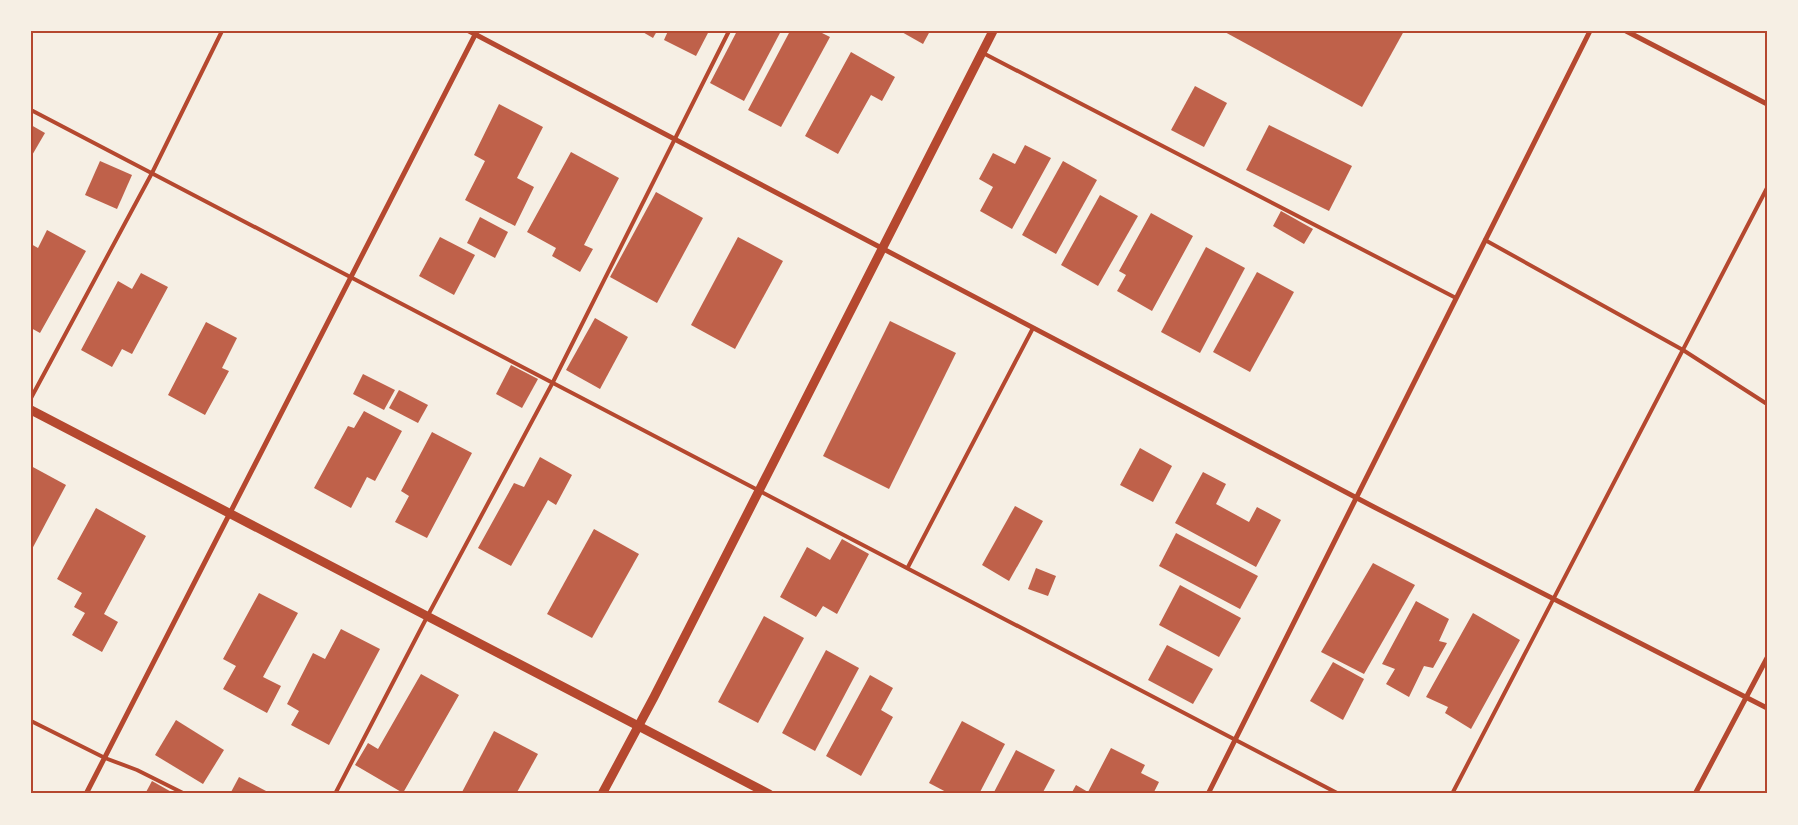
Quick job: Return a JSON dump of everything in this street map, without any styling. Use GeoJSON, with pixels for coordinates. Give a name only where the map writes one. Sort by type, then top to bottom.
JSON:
{"type":"FeatureCollection","features":[{"type":"Feature","properties":{"kind":"street"},"geometry":{"type":"LineString","coordinates":[[469,31],[1356,497],[1767,708]]}},
{"type":"Feature","properties":{"kind":"street"},"geometry":{"type":"LineString","coordinates":[[602,794],[639,726],[993,31]]}},
{"type":"Feature","properties":{"kind":"street"},"geometry":{"type":"LineString","coordinates":[[1208,794],[1590,31]]}},
{"type":"Feature","properties":{"kind":"street"},"geometry":{"type":"LineString","coordinates":[[1626,31],[1767,104]]}},
{"type":"Feature","properties":{"kind":"street"},"geometry":{"type":"LineString","coordinates":[[86,794],[476,33]]}},
{"type":"Feature","properties":{"kind":"street"},"geometry":{"type":"LineString","coordinates":[[31,410],[769,794]]}},
{"type":"Feature","properties":{"kind":"street"},"geometry":{"type":"LineString","coordinates":[[1695,794],[1767,658]]}},
{"type":"Feature","properties":{"kind":"lane"},"geometry":{"type":"LineString","coordinates":[[31,398],[152,172],[222,31]]}},
{"type":"Feature","properties":{"kind":"lane"},"geometry":{"type":"LineString","coordinates":[[335,794],[553,382],[728,31]]}},
{"type":"Feature","properties":{"kind":"lane"},"geometry":{"type":"LineString","coordinates":[[983,52],[1456,298]]}},
{"type":"Feature","properties":{"kind":"lane"},"geometry":{"type":"LineString","coordinates":[[31,110],[759,489],[1339,794]]}},
{"type":"Feature","properties":{"kind":"lane"},"geometry":{"type":"LineString","coordinates":[[1452,794],[1767,188]]}},
{"type":"Feature","properties":{"kind":"lane"},"geometry":{"type":"LineString","coordinates":[[1485,240],[1683,350],[1767,404]]}},
{"type":"Feature","properties":{"kind":"lane"},"geometry":{"type":"LineString","coordinates":[[908,567],[1033,328]]}},
{"type":"Feature","properties":{"kind":"lane"},"geometry":{"type":"LineString","coordinates":[[31,720],[105,758],[137,770],[184,794]]}},
{"type":"Feature","properties":{"kind":"building"},"geometry":{"type":"Polygon","coordinates":[[[641,31],[657,31],[653,38],[641,31]]]}},
{"type":"Feature","properties":{"kind":"building"},"geometry":{"type":"Polygon","coordinates":[[[668,31],[709,31],[696,56],[664,40],[668,31]]]}},
{"type":"Feature","properties":{"kind":"building"},"geometry":{"type":"Polygon","coordinates":[[[737,31],[781,31],[744,101],[710,83],[737,31]]]}},
{"type":"Feature","properties":{"kind":"building"},"geometry":{"type":"Polygon","coordinates":[[[790,31],[818,31],[830,37],[781,127],[748,110],[790,31]]]}},
{"type":"Feature","properties":{"kind":"building"},"geometry":{"type":"Polygon","coordinates":[[[900,31],[930,31],[923,44],[900,31]]]}},
{"type":"Feature","properties":{"kind":"building"},"geometry":{"type":"Polygon","coordinates":[[[1223,31],[1404,31],[1362,107],[1223,31]]]}},
{"type":"Feature","properties":{"kind":"building"},"geometry":{"type":"Polygon","coordinates":[[[851,52],[895,77],[882,101],[871,95],[838,154],[805,136],[851,52]]]}},
{"type":"Feature","properties":{"kind":"building"},"geometry":{"type":"Polygon","coordinates":[[[1195,86],[1227,103],[1204,147],[1171,130],[1195,86]]]}},
{"type":"Feature","properties":{"kind":"building"},"geometry":{"type":"Polygon","coordinates":[[[499,104],[543,127],[517,178],[534,187],[515,226],[465,200],[485,161],[474,155],[499,104]]]}},
{"type":"Feature","properties":{"kind":"building"},"geometry":{"type":"Polygon","coordinates":[[[31,125],[45,133],[31,157],[31,125]]]}},
{"type":"Feature","properties":{"kind":"building"},"geometry":{"type":"Polygon","coordinates":[[[1269,125],[1352,166],[1329,211],[1246,170],[1269,125]]]}},
{"type":"Feature","properties":{"kind":"building"},"geometry":{"type":"Polygon","coordinates":[[[1025,145],[1051,158],[1012,229],[980,211],[993,187],[979,179],[993,153],[1015,164],[1025,145]]]}},
{"type":"Feature","properties":{"kind":"building"},"geometry":{"type":"Polygon","coordinates":[[[571,152],[619,178],[584,245],[593,249],[580,272],[552,256],[556,248],[527,232],[571,152]]]}},
{"type":"Feature","properties":{"kind":"building"},"geometry":{"type":"Polygon","coordinates":[[[100,161],[132,175],[117,209],[85,195],[100,161]]]}},
{"type":"Feature","properties":{"kind":"building"},"geometry":{"type":"Polygon","coordinates":[[[1063,161],[1097,180],[1056,254],[1022,235],[1063,161]]]}},
{"type":"Feature","properties":{"kind":"building"},"geometry":{"type":"Polygon","coordinates":[[[656,192],[703,218],[657,303],[610,277],[656,192]]]}},
{"type":"Feature","properties":{"kind":"building"},"geometry":{"type":"Polygon","coordinates":[[[1100,195],[1138,216],[1098,286],[1061,265],[1100,195]]]}},
{"type":"Feature","properties":{"kind":"building"},"geometry":{"type":"Polygon","coordinates":[[[1281,211],[1313,229],[1304,244],[1273,226],[1281,211]]]}},
{"type":"Feature","properties":{"kind":"building"},"geometry":{"type":"Polygon","coordinates":[[[1151,213],[1193,236],[1152,311],[1117,291],[1126,275],[1119,271],[1151,213]]]}},
{"type":"Feature","properties":{"kind":"building"},"geometry":{"type":"Polygon","coordinates":[[[480,217],[508,232],[495,258],[467,243],[480,217]]]}},
{"type":"Feature","properties":{"kind":"building"},"geometry":{"type":"Polygon","coordinates":[[[47,230],[86,251],[40,333],[31,328],[31,244],[38,248],[47,230]]]}},
{"type":"Feature","properties":{"kind":"building"},"geometry":{"type":"Polygon","coordinates":[[[440,237],[475,255],[454,295],[419,276],[440,237]]]}},
{"type":"Feature","properties":{"kind":"building"},"geometry":{"type":"Polygon","coordinates":[[[738,237],[783,261],[735,349],[691,325],[738,237]]]}},
{"type":"Feature","properties":{"kind":"building"},"geometry":{"type":"Polygon","coordinates":[[[1206,247],[1245,268],[1200,353],[1161,332],[1206,247]]]}},
{"type":"Feature","properties":{"kind":"building"},"geometry":{"type":"Polygon","coordinates":[[[1257,272],[1294,292],[1250,372],[1213,352],[1257,272]]]}},
{"type":"Feature","properties":{"kind":"building"},"geometry":{"type":"Polygon","coordinates":[[[141,273],[168,287],[132,354],[122,349],[112,367],[81,350],[118,281],[132,289],[141,273]]]}},
{"type":"Feature","properties":{"kind":"building"},"geometry":{"type":"Polygon","coordinates":[[[595,318],[628,337],[600,389],[566,370],[595,318]]]}},
{"type":"Feature","properties":{"kind":"building"},"geometry":{"type":"Polygon","coordinates":[[[890,321],[956,353],[889,489],[823,456],[890,321]]]}},
{"type":"Feature","properties":{"kind":"building"},"geometry":{"type":"Polygon","coordinates":[[[206,322],[237,338],[222,368],[229,371],[205,415],[168,395],[206,322]]]}},
{"type":"Feature","properties":{"kind":"building"},"geometry":{"type":"Polygon","coordinates":[[[511,365],[538,379],[522,408],[496,394],[511,365]]]}},
{"type":"Feature","properties":{"kind":"building"},"geometry":{"type":"Polygon","coordinates":[[[363,374],[395,390],[384,410],[353,394],[363,374]]]}},
{"type":"Feature","properties":{"kind":"building"},"geometry":{"type":"Polygon","coordinates":[[[399,390],[428,405],[418,423],[389,408],[399,390]]]}},
{"type":"Feature","properties":{"kind":"building"},"geometry":{"type":"Polygon","coordinates":[[[364,411],[402,431],[375,481],[367,477],[351,508],[314,488],[348,426],[354,428],[364,411]]]}},
{"type":"Feature","properties":{"kind":"building"},"geometry":{"type":"Polygon","coordinates":[[[432,432],[472,453],[427,538],[395,522],[409,496],[401,491],[432,432]]]}},
{"type":"Feature","properties":{"kind":"building"},"geometry":{"type":"Polygon","coordinates":[[[1140,448],[1172,466],[1153,502],[1120,485],[1140,448]]]}},
{"type":"Feature","properties":{"kind":"building"},"geometry":{"type":"Polygon","coordinates":[[[540,457],[572,475],[556,505],[548,500],[511,566],[478,548],[514,483],[524,487],[540,457]]]}},
{"type":"Feature","properties":{"kind":"building"},"geometry":{"type":"Polygon","coordinates":[[[31,466],[66,485],[31,551],[31,466]]]}},
{"type":"Feature","properties":{"kind":"building"},"geometry":{"type":"Polygon","coordinates":[[[1203,472],[1226,484],[1216,504],[1249,522],[1257,507],[1281,520],[1256,567],[1175,523],[1203,472]]]}},
{"type":"Feature","properties":{"kind":"building"},"geometry":{"type":"Polygon","coordinates":[[[1015,506],[1043,521],[1009,581],[982,565],[1015,506]]]}},
{"type":"Feature","properties":{"kind":"building"},"geometry":{"type":"Polygon","coordinates":[[[96,508],[146,536],[104,614],[118,622],[102,652],[72,635],[85,613],[74,607],[82,593],[57,579],[96,508]]]}},
{"type":"Feature","properties":{"kind":"building"},"geometry":{"type":"Polygon","coordinates":[[[594,529],[639,554],[592,638],[547,614],[594,529]]]}},
{"type":"Feature","properties":{"kind":"building"},"geometry":{"type":"Polygon","coordinates":[[[1176,533],[1258,576],[1240,609],[1159,566],[1176,533]]]}},
{"type":"Feature","properties":{"kind":"building"},"geometry":{"type":"Polygon","coordinates":[[[842,539],[869,554],[837,614],[823,606],[816,617],[780,597],[807,547],[830,560],[842,539]]]}},
{"type":"Feature","properties":{"kind":"building"},"geometry":{"type":"Polygon","coordinates":[[[1373,563],[1415,585],[1364,674],[1321,652],[1373,563]]]}},
{"type":"Feature","properties":{"kind":"building"},"geometry":{"type":"Polygon","coordinates":[[[1036,568],[1056,576],[1048,596],[1028,589],[1036,568]]]}},
{"type":"Feature","properties":{"kind":"building"},"geometry":{"type":"Polygon","coordinates":[[[1180,585],[1241,618],[1219,657],[1159,625],[1180,585]]]}},
{"type":"Feature","properties":{"kind":"building"},"geometry":{"type":"Polygon","coordinates":[[[259,593],[298,613],[263,677],[281,686],[267,713],[223,689],[236,666],[223,659],[259,593]]]}},
{"type":"Feature","properties":{"kind":"building"},"geometry":{"type":"Polygon","coordinates":[[[1416,601],[1449,619],[1439,641],[1447,643],[1433,668],[1424,666],[1409,697],[1386,684],[1395,669],[1382,664],[1416,601]]]}},
{"type":"Feature","properties":{"kind":"building"},"geometry":{"type":"Polygon","coordinates":[[[1473,613],[1520,640],[1471,729],[1445,713],[1448,707],[1426,697],[1473,613]]]}},
{"type":"Feature","properties":{"kind":"building"},"geometry":{"type":"Polygon","coordinates":[[[764,616],[804,638],[758,723],[718,702],[764,616]]]}},
{"type":"Feature","properties":{"kind":"building"},"geometry":{"type":"Polygon","coordinates":[[[341,629],[380,649],[329,745],[291,725],[299,711],[287,704],[313,653],[325,659],[341,629]]]}},
{"type":"Feature","properties":{"kind":"building"},"geometry":{"type":"Polygon","coordinates":[[[1167,645],[1213,669],[1193,704],[1148,680],[1167,645]]]}},
{"type":"Feature","properties":{"kind":"building"},"geometry":{"type":"Polygon","coordinates":[[[826,650],[859,668],[815,751],[782,733],[826,650]]]}},
{"type":"Feature","properties":{"kind":"building"},"geometry":{"type":"Polygon","coordinates":[[[1333,662],[1364,679],[1343,720],[1310,701],[1333,662]]]}},
{"type":"Feature","properties":{"kind":"building"},"geometry":{"type":"Polygon","coordinates":[[[421,674],[459,695],[403,793],[355,765],[368,743],[378,749],[421,674]]]}},
{"type":"Feature","properties":{"kind":"building"},"geometry":{"type":"Polygon","coordinates":[[[870,675],[893,688],[881,710],[893,717],[861,776],[826,756],[870,675]]]}},
{"type":"Feature","properties":{"kind":"building"},"geometry":{"type":"Polygon","coordinates":[[[176,720],[224,750],[203,784],[155,755],[176,720]]]}},
{"type":"Feature","properties":{"kind":"building"},"geometry":{"type":"Polygon","coordinates":[[[962,721],[1005,744],[979,794],[950,794],[929,783],[962,721]]]}},
{"type":"Feature","properties":{"kind":"building"},"geometry":{"type":"Polygon","coordinates":[[[494,731],[538,754],[516,794],[461,794],[494,731]]]}},
{"type":"Feature","properties":{"kind":"building"},"geometry":{"type":"Polygon","coordinates":[[[1111,748],[1145,765],[1141,773],[1159,782],[1153,794],[1071,794],[1076,785],[1088,792],[1111,748]]]}},
{"type":"Feature","properties":{"kind":"building"},"geometry":{"type":"Polygon","coordinates":[[[1016,750],[1055,770],[1042,794],[993,794],[1016,750]]]}},
{"type":"Feature","properties":{"kind":"building"},"geometry":{"type":"Polygon","coordinates":[[[239,777],[268,792],[267,794],[230,794],[239,777]]]}},
{"type":"Feature","properties":{"kind":"building"},"geometry":{"type":"Polygon","coordinates":[[[152,781],[175,794],[145,794],[152,781]]]}}]}
